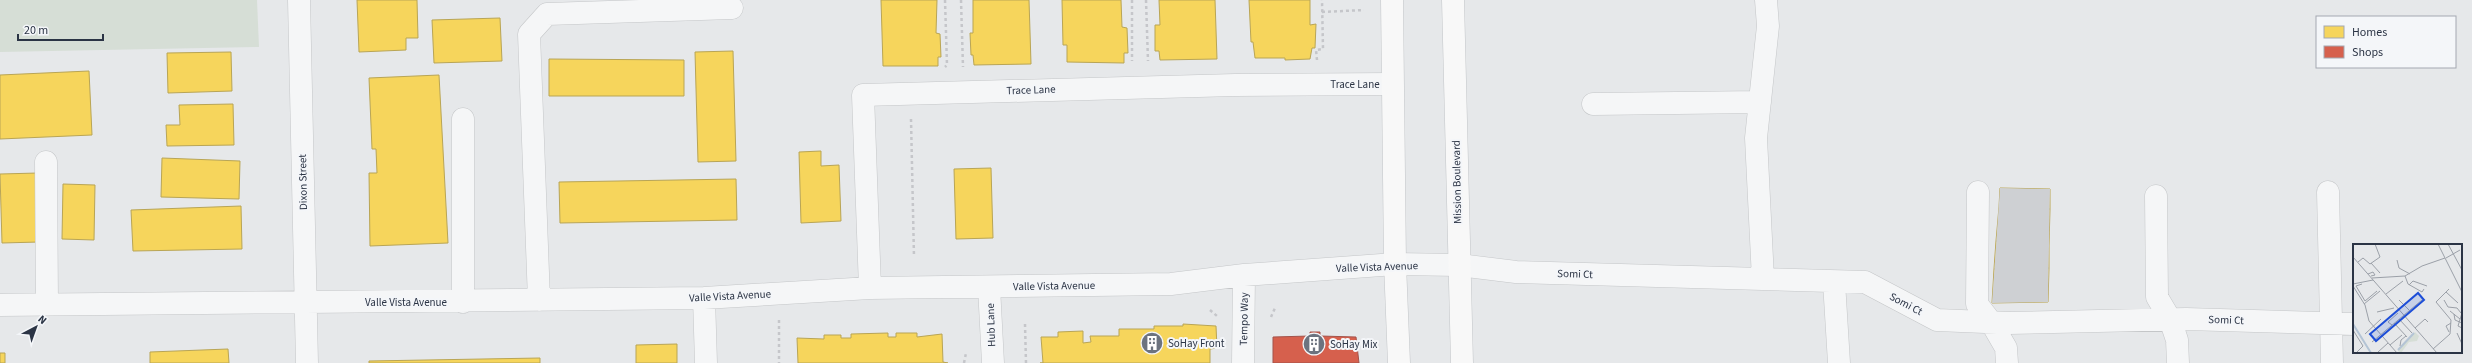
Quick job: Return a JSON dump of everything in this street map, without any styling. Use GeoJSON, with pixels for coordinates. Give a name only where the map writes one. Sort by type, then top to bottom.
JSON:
{"type":"FeatureCollection","features":[{"type":"Feature","properties":{"kind":"main road"},"geometry":{"type":"LineString","coordinates":[[1392,0],[1395,264],[1399,363]]}},
{"type":"Feature","properties":{"kind":"main road","name":"Mission Boulevard"},"geometry":{"type":"LineString","coordinates":[[1453,0],[1462,363]]}},
{"type":"Feature","properties":{"kind":"street","name":"Dixon Street"},"geometry":{"type":"LineString","coordinates":[[299,0],[307,363]]}},
{"type":"Feature","properties":{"kind":"street"},"geometry":{"type":"LineString","coordinates":[[1763,279],[1756,138],[1768,26],[1766,0]]}},
{"type":"Feature","properties":{"kind":"street"},"geometry":{"type":"LineString","coordinates":[[539,300],[529,34],[547,14],[732,8]]}},
{"type":"Feature","properties":{"kind":"street","name":"Trace Lane"},"geometry":{"type":"LineString","coordinates":[[870,288],[863,95],[1235,85],[1392,84]]}},
{"type":"Feature","properties":{"kind":"street"},"geometry":{"type":"LineString","coordinates":[[1593,104],[1760,102]]}},
{"type":"Feature","properties":{"kind":"street"},"geometry":{"type":"LineString","coordinates":[[463,119],[463,302]]}},
{"type":"Feature","properties":{"kind":"street"},"geometry":{"type":"LineString","coordinates":[[46,162],[47,304]]}},
{"type":"Feature","properties":{"kind":"street"},"geometry":{"type":"LineString","coordinates":[[1978,192],[1977,304],[1991,322],[2006,348],[2007,363]]}},
{"type":"Feature","properties":{"kind":"street"},"geometry":{"type":"LineString","coordinates":[[2328,192],[2332,363]]}},
{"type":"Feature","properties":{"kind":"street"},"geometry":{"type":"LineString","coordinates":[[2156,196],[2157,297],[2170,319],[2177,340],[2178,363]]}},
{"type":"Feature","properties":{"kind":"street","name":"Valle Vista Avenue"},"geometry":{"type":"LineString","coordinates":[[0,305],[463,302],[704,298],[870,288],[1171,284],[1244,275],[1395,264],[1459,265]]}},
{"type":"Feature","properties":{"kind":"street","name":"Somi Ct"},"geometry":{"type":"LineString","coordinates":[[1459,265],[1516,272],[1865,282],[1937,320],[1991,322],[2170,319],[2353,324]]}},
{"type":"Feature","properties":{"kind":"street","name":"Tempo Way"},"geometry":{"type":"LineString","coordinates":[[1242,363],[1244,275]]}},
{"type":"Feature","properties":{"kind":"street"},"geometry":{"type":"LineString","coordinates":[[1834,282],[1839,363]]}},
{"type":"Feature","properties":{"kind":"street","name":"Hub Lane"},"geometry":{"type":"LineString","coordinates":[[989,287],[993,363]]}},
{"type":"Feature","properties":{"kind":"street"},"geometry":{"type":"LineString","coordinates":[[704,298],[706,363]]}},
{"type":"Feature","properties":{"kind":"path"},"geometry":{"type":"LineString","coordinates":[[942,70],[947,64],[945,0]]}},
{"type":"Feature","properties":{"kind":"path"},"geometry":{"type":"LineString","coordinates":[[961,0],[963,68]]}},
{"type":"Feature","properties":{"kind":"path"},"geometry":{"type":"LineString","coordinates":[[1128,66],[1133,60],[1132,0]]}},
{"type":"Feature","properties":{"kind":"path"},"geometry":{"type":"LineString","coordinates":[[1146,0],[1148,64]]}},
{"type":"Feature","properties":{"kind":"path"},"geometry":{"type":"LineString","coordinates":[[1317,62],[1316,50],[1323,49],[1322,0]]}},
{"type":"Feature","properties":{"kind":"path"},"geometry":{"type":"LineString","coordinates":[[1322,12],[1364,10]]}},
{"type":"Feature","properties":{"kind":"path"},"geometry":{"type":"LineString","coordinates":[[911,117],[914,257]]}},
{"type":"Feature","properties":{"kind":"path"},"geometry":{"type":"LineString","coordinates":[[779,318],[779,363]]}},
{"type":"Feature","properties":{"kind":"path"},"geometry":{"type":"LineString","coordinates":[[1025,324],[1026,363]]}},
{"type":"Feature","properties":{"kind":"shaded area"},"geometry":{"type":"Polygon","coordinates":[[[0,0],[257,0],[259,47],[0,52],[0,0]]]}},
{"type":"Feature","properties":{"kind":"building: Homes"},"geometry":{"type":"Polygon","coordinates":[[[357,0],[417,0],[418,38],[406,38],[406,50],[359,52],[357,0]]]}},
{"type":"Feature","properties":{"kind":"building: Homes"},"geometry":{"type":"Polygon","coordinates":[[[881,0],[937,0],[936,33],[940,34],[941,57],[938,57],[938,66],[883,66],[881,0]]]}},
{"type":"Feature","properties":{"kind":"building: Homes"},"geometry":{"type":"Polygon","coordinates":[[[973,0],[1029,0],[1031,64],[974,65],[973,55],[971,55],[970,33],[973,33],[973,0]]]}},
{"type":"Feature","properties":{"kind":"building: Homes"},"geometry":{"type":"Polygon","coordinates":[[[1062,0],[1121,0],[1122,27],[1127,28],[1128,53],[1124,53],[1124,63],[1067,62],[1067,45],[1063,45],[1062,0]]]}},
{"type":"Feature","properties":{"kind":"building: Homes"},"geometry":{"type":"Polygon","coordinates":[[[1159,0],[1215,0],[1217,59],[1160,60],[1159,51],[1155,51],[1155,25],[1160,25],[1159,0]]]}},
{"type":"Feature","properties":{"kind":"building: Homes"},"geometry":{"type":"Polygon","coordinates":[[[1249,0],[1310,0],[1310,25],[1316,24],[1315,48],[1312,48],[1310,59],[1285,60],[1285,58],[1255,58],[1253,42],[1251,42],[1249,0]]]}},
{"type":"Feature","properties":{"kind":"building: Homes"},"geometry":{"type":"Polygon","coordinates":[[[500,18],[502,61],[434,63],[432,20],[500,18]]]}},
{"type":"Feature","properties":{"kind":"building: Homes"},"geometry":{"type":"Polygon","coordinates":[[[733,51],[736,161],[698,162],[695,52],[733,51]]]}},
{"type":"Feature","properties":{"kind":"building: Homes"},"geometry":{"type":"Polygon","coordinates":[[[231,52],[232,91],[168,93],[167,53],[231,52]]]}},
{"type":"Feature","properties":{"kind":"building: Homes"},"geometry":{"type":"Polygon","coordinates":[[[549,59],[684,60],[684,96],[549,96],[549,59]]]}},
{"type":"Feature","properties":{"kind":"building: Homes"},"geometry":{"type":"Polygon","coordinates":[[[89,71],[92,135],[0,139],[0,75],[89,71]]]}},
{"type":"Feature","properties":{"kind":"building: Homes"},"geometry":{"type":"Polygon","coordinates":[[[439,75],[448,243],[370,246],[369,173],[377,173],[376,149],[372,149],[369,78],[439,75]]]}},
{"type":"Feature","properties":{"kind":"building: Homes"},"geometry":{"type":"Polygon","coordinates":[[[233,104],[234,145],[167,146],[166,125],[180,125],[179,105],[233,104]]]}},
{"type":"Feature","properties":{"kind":"building: Homes"},"geometry":{"type":"Polygon","coordinates":[[[821,151],[821,166],[839,165],[841,221],[801,223],[799,152],[821,151]]]}},
{"type":"Feature","properties":{"kind":"building: Homes"},"geometry":{"type":"Polygon","coordinates":[[[162,158],[240,161],[239,199],[161,197],[162,158]]]}},
{"type":"Feature","properties":{"kind":"building: Homes"},"geometry":{"type":"Polygon","coordinates":[[[991,168],[993,238],[956,239],[954,169],[991,168]]]}},
{"type":"Feature","properties":{"kind":"building: Homes"},"geometry":{"type":"Polygon","coordinates":[[[38,173],[39,242],[2,243],[0,174],[38,173]]]}},
{"type":"Feature","properties":{"kind":"building: Homes"},"geometry":{"type":"Polygon","coordinates":[[[736,179],[737,220],[560,223],[559,182],[736,179]]]}},
{"type":"Feature","properties":{"kind":"building: Homes"},"geometry":{"type":"Polygon","coordinates":[[[63,184],[95,185],[94,240],[62,239],[63,184]]]}},
{"type":"Feature","properties":{"kind":"building: Homes"},"geometry":{"type":"Polygon","coordinates":[[[2000,188],[2050,189],[2050,209],[1999,207],[2000,188]]]}},
{"type":"Feature","properties":{"kind":"building: Homes"},"geometry":{"type":"Polygon","coordinates":[[[241,206],[242,249],[133,251],[131,210],[241,206]]]}},
{"type":"Feature","properties":{"kind":"building: Homes"},"geometry":{"type":"Polygon","coordinates":[[[1999,207],[2050,209],[2049,245],[1996,241],[1999,207]]]}},
{"type":"Feature","properties":{"kind":"building: Homes"},"geometry":{"type":"Polygon","coordinates":[[[1996,241],[2049,245],[2049,268],[1994,269],[1996,241]]]}},
{"type":"Feature","properties":{"kind":"building: Homes"},"geometry":{"type":"Polygon","coordinates":[[[2049,268],[2048,302],[1992,303],[1994,269],[2049,268]]]}},
{"type":"Feature","properties":{"kind":"building: Homes","name":"SoHay Front"},"geometry":{"type":"Polygon","coordinates":[[[1183,324],[1216,326],[1217,348],[1210,349],[1210,363],[1043,363],[1041,337],[1058,337],[1058,332],[1083,331],[1083,343],[1091,342],[1090,336],[1119,336],[1119,329],[1154,329],[1154,326],[1183,326],[1183,324]]]}},
{"type":"Feature","properties":{"kind":"building: Homes"},"geometry":{"type":"Polygon","coordinates":[[[888,333],[888,337],[896,337],[896,333],[917,333],[917,337],[942,334],[943,362],[948,363],[798,363],[797,338],[824,339],[824,335],[841,335],[841,338],[851,338],[851,334],[888,333]]]}},
{"type":"Feature","properties":{"kind":"building: Homes"},"geometry":{"type":"Polygon","coordinates":[[[677,344],[677,363],[636,363],[636,345],[677,344]]]}},
{"type":"Feature","properties":{"kind":"building: Homes"},"geometry":{"type":"Polygon","coordinates":[[[228,349],[229,363],[150,363],[150,352],[228,349]]]}},
{"type":"Feature","properties":{"kind":"building: Homes"},"geometry":{"type":"Polygon","coordinates":[[[0,353],[5,353],[5,363],[0,363],[0,353]]]}},
{"type":"Feature","properties":{"kind":"building: Homes"},"geometry":{"type":"Polygon","coordinates":[[[540,358],[540,363],[369,363],[369,361],[540,358]]]}},
{"type":"Feature","properties":{"kind":"building: Shops","name":"SoHay Mix"},"geometry":{"type":"Polygon","coordinates":[[[1310,332],[1320,332],[1320,336],[1356,337],[1359,363],[1273,363],[1273,337],[1310,336],[1310,332]]]}},
{"type":"Feature","properties":{"kind":"building: Other"},"geometry":{"type":"Polygon","coordinates":[[[2000,188],[2050,189],[2048,302],[1992,303],[2000,188]]]}},
{"type":"Feature","properties":{"kind":"place","name":"SoHay Front"},"geometry":{"type":"Point","coordinates":[1152,343]}},
{"type":"Feature","properties":{"kind":"place","name":"SoHay Mix"},"geometry":{"type":"Point","coordinates":[1314,344]}}]}
